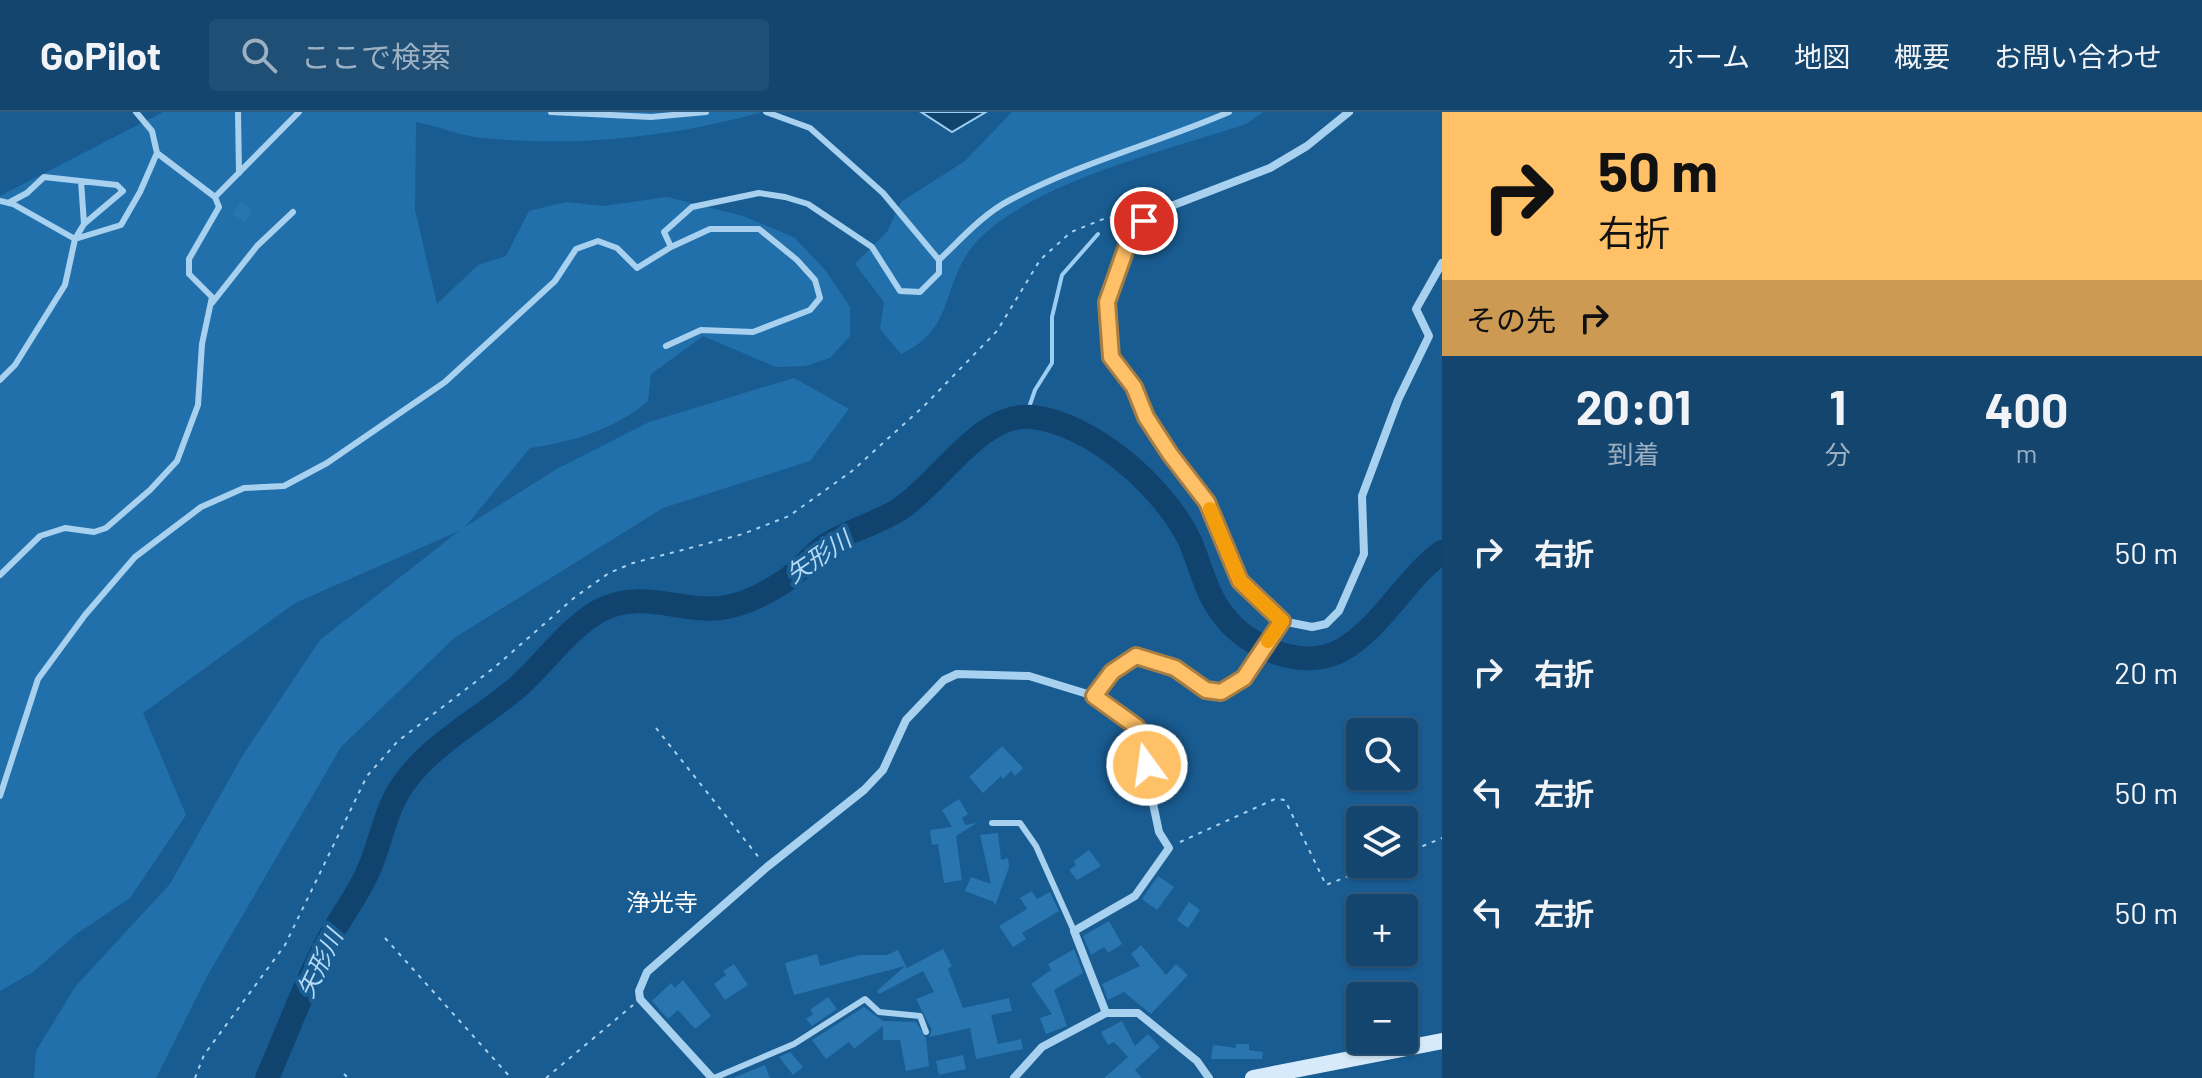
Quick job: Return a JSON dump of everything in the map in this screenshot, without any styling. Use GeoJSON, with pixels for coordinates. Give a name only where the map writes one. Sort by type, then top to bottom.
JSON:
{"type":"FeatureCollection","features":[{"type":"Feature","properties":{"kind":"main road"},"geometry":{"type":"LineString","coordinates":[[1253,1078],[1442,1041]]}},
{"type":"Feature","properties":{"kind":"street"},"geometry":{"type":"LineString","coordinates":[[1349,112],[1270,168],[1166,208],[1144,221],[1129,240],[1107,302],[1111,357],[1134,387],[1146,417],[1170,454],[1207,502],[1240,581],[1282,621],[1312,627],[1326,624],[1339,611],[1346,596],[1364,554],[1362,496],[1398,400],[1423,354],[1429,336],[1416,309],[1442,263]]}},
{"type":"Feature","properties":{"kind":"street"},"geometry":{"type":"LineString","coordinates":[[1094,696],[1112,672],[1136,656],[1175,668],[1206,690],[1221,692],[1235,686],[1248,671],[1282,621]]}},
{"type":"Feature","properties":{"kind":"street"},"geometry":{"type":"LineString","coordinates":[[713,1078],[640,999],[639,991],[647,972],[767,867],[864,790],[883,770],[906,720],[944,680],[957,674],[1029,676],[1094,696],[1137,727],[1159,832],[1169,848],[1135,896],[1074,931],[1106,1013]]}},
{"type":"Feature","properties":{"kind":"street"},"geometry":{"type":"LineString","coordinates":[[1014,1078],[1042,1047],[1106,1013],[1138,1013],[1197,1061],[1209,1078]]}},
{"type":"Feature","properties":{"kind":"lane"},"geometry":{"type":"LineString","coordinates":[[0,201],[75,239],[121,225],[157,153],[152,131],[136,112]]}},
{"type":"Feature","properties":{"kind":"lane"},"geometry":{"type":"LineString","coordinates":[[238,112],[239,173]]}},
{"type":"Feature","properties":{"kind":"lane"},"geometry":{"type":"LineString","coordinates":[[215,197],[299,112]]}},
{"type":"Feature","properties":{"kind":"lane"},"geometry":{"type":"LineString","coordinates":[[551,112],[651,117],[706,112]]}},
{"type":"Feature","properties":{"kind":"lane"},"geometry":{"type":"LineString","coordinates":[[671,247],[664,232],[692,207],[759,193],[808,204],[872,247],[900,291],[920,292],[939,273],[939,260],[883,193],[810,128],[766,112]]}},
{"type":"Feature","properties":{"kind":"lane"},"geometry":{"type":"LineString","coordinates":[[939,260],[981,220],[1009,200],[1085,167],[1229,112]]}},
{"type":"Feature","properties":{"kind":"lane"},"geometry":{"type":"LineString","coordinates":[[0,575],[40,536],[65,528],[94,532],[106,528],[150,490],[177,461],[198,405],[202,344],[212,297],[189,274],[189,259],[219,207],[215,197],[157,153]]}},
{"type":"Feature","properties":{"kind":"lane"},"geometry":{"type":"LineString","coordinates":[[0,380],[15,365],[65,285],[75,239],[84,224],[123,191],[117,185],[44,177],[27,193],[9,203]]}},
{"type":"Feature","properties":{"kind":"lane"},"geometry":{"type":"LineString","coordinates":[[81,181],[84,224]]}},
{"type":"Feature","properties":{"kind":"lane"},"geometry":{"type":"LineString","coordinates":[[212,303],[257,246],[293,212]]}},
{"type":"Feature","properties":{"kind":"lane"},"geometry":{"type":"LineString","coordinates":[[0,796],[38,679],[85,615],[135,557],[201,507],[244,488],[284,486],[327,463],[445,382],[555,281],[576,249],[598,241],[617,248],[637,268],[671,247],[710,229],[759,229],[797,260],[815,280],[820,298],[810,310],[753,332],[701,330],[666,346]]}},
{"type":"Feature","properties":{"kind":"lane"},"geometry":{"type":"LineString","coordinates":[[992,823],[1020,823],[1036,846],[1074,931]]}},
{"type":"Feature","properties":{"kind":"lane"},"geometry":{"type":"LineString","coordinates":[[713,1078],[794,1044],[865,999],[879,1012],[920,1016],[926,1032]]}},
{"type":"Feature","properties":{"kind":"path"},"geometry":{"type":"LineString","coordinates":[[195,1078],[204,1055],[285,945],[367,776],[398,741],[495,667],[575,597],[609,573],[633,563],[743,534],[789,516],[852,471],[924,406],[997,331],[1040,260],[1071,232],[1131,213],[1144,221]]}},
{"type":"Feature","properties":{"kind":"path"},"geometry":{"type":"LineString","coordinates":[[656,728],[767,867]]}},
{"type":"Feature","properties":{"kind":"path"},"geometry":{"type":"LineString","coordinates":[[1169,848],[1275,799],[1285,800],[1326,885],[1346,877]]}},
{"type":"Feature","properties":{"kind":"path"},"geometry":{"type":"LineString","coordinates":[[1418,848],[1442,838]]}},
{"type":"Feature","properties":{"kind":"path"},"geometry":{"type":"LineString","coordinates":[[385,938],[511,1078]]}},
{"type":"Feature","properties":{"kind":"path"},"geometry":{"type":"LineString","coordinates":[[546,1078],[640,999]]}},
{"type":"Feature","properties":{"kind":"path"},"geometry":{"type":"LineString","coordinates":[[344,1074],[348,1078]]}},
{"type":"Feature","properties":{"kind":"shaded area"},"geometry":{"type":"Polygon","coordinates":[[[163,112],[762,112],[656,134],[583,141],[475,137],[416,122],[415,210],[437,304],[478,265],[506,256],[529,211],[566,202],[603,206],[667,197],[743,216],[795,238],[826,271],[850,307],[850,336],[830,358],[805,366],[776,367],[703,336],[651,374],[648,401],[635,411],[593,433],[530,448],[465,527],[555,470],[649,422],[794,378],[849,409],[810,461],[663,508],[454,638],[341,747],[206,978],[156,1078],[34,1078],[36,1051],[75,987],[170,884],[243,755],[320,640],[459,531],[295,603],[143,713],[186,815],[130,898],[75,935],[33,972],[0,991],[0,196],[163,112]]]}},
{"type":"Feature","properties":{"kind":"shaded area"},"geometry":{"type":"Polygon","coordinates":[[[921,112],[986,112],[952,132],[921,112]]]}},
{"type":"Feature","properties":{"kind":"shaded area"},"geometry":{"type":"Polygon","coordinates":[[[1012,112],[1263,112],[1246,124],[1070,183],[1006,217],[981,237],[968,253],[932,331],[901,354],[880,329],[884,302],[855,264],[887,232],[901,202],[965,161],[1012,112]]]}},
{"type":"Feature","properties":{"kind":"building"},"geometry":{"type":"Polygon","coordinates":[[[241,202],[253,210],[245,222],[232,214],[241,202]]]}},
{"type":"Feature","properties":{"kind":"building"},"geometry":{"type":"Polygon","coordinates":[[[1002,746],[1023,768],[1015,776],[1011,771],[1003,779],[1001,776],[983,793],[969,777],[1002,746]]]}},
{"type":"Feature","properties":{"kind":"building"},"geometry":{"type":"Polygon","coordinates":[[[959,799],[968,814],[962,818],[965,825],[977,823],[956,836],[962,880],[944,883],[938,844],[932,845],[930,830],[952,827],[942,810],[959,799]]]}},
{"type":"Feature","properties":{"kind":"building"},"geometry":{"type":"Polygon","coordinates":[[[998,833],[1001,860],[1008,858],[1009,867],[995,906],[994,902],[965,891],[971,877],[991,884],[980,835],[998,833]]]}},
{"type":"Feature","properties":{"kind":"building"},"geometry":{"type":"Polygon","coordinates":[[[1089,850],[1101,866],[1077,880],[1069,870],[1076,865],[1074,861],[1089,850]]]}},
{"type":"Feature","properties":{"kind":"building"},"geometry":{"type":"Polygon","coordinates":[[[1158,876],[1174,887],[1157,910],[1142,899],[1158,876]]]}},
{"type":"Feature","properties":{"kind":"building"},"geometry":{"type":"Polygon","coordinates":[[[1032,891],[1037,899],[1050,892],[1059,911],[1022,933],[1026,939],[1013,947],[999,926],[1027,909],[1020,898],[1032,891]]]}},
{"type":"Feature","properties":{"kind":"building"},"geometry":{"type":"Polygon","coordinates":[[[1189,902],[1200,910],[1188,928],[1177,920],[1189,902]]]}},
{"type":"Feature","properties":{"kind":"building"},"geometry":{"type":"Polygon","coordinates":[[[1109,921],[1122,944],[1108,953],[1104,947],[1091,955],[1083,936],[1109,921]]]}},
{"type":"Feature","properties":{"kind":"building"},"geometry":{"type":"Polygon","coordinates":[[[1141,945],[1166,975],[1176,964],[1188,975],[1151,1014],[1124,992],[1108,1000],[1102,984],[1140,966],[1131,954],[1141,945]]]}},
{"type":"Feature","properties":{"kind":"building"},"geometry":{"type":"Polygon","coordinates":[[[943,949],[952,966],[948,969],[963,1008],[1009,998],[1012,1011],[991,1015],[998,1044],[1021,1039],[1023,1049],[976,1059],[970,1028],[929,1037],[932,1030],[916,999],[934,992],[923,971],[879,994],[877,991],[905,966],[794,995],[785,963],[817,954],[820,966],[860,955],[887,955],[898,950],[907,968],[943,949]]]}},
{"type":"Feature","properties":{"kind":"building"},"geometry":{"type":"Polygon","coordinates":[[[1074,949],[1083,973],[1054,990],[1067,1026],[1046,1034],[1040,1018],[1052,1014],[1031,984],[1051,970],[1048,964],[1074,949]]]}},
{"type":"Feature","properties":{"kind":"building"},"geometry":{"type":"Polygon","coordinates":[[[734,964],[748,985],[725,1000],[714,984],[726,975],[723,971],[734,964]]]}},
{"type":"Feature","properties":{"kind":"building"},"geometry":{"type":"Polygon","coordinates":[[[683,980],[711,1016],[695,1029],[678,1010],[668,1019],[652,1001],[671,983],[675,988],[683,980]]]}},
{"type":"Feature","properties":{"kind":"building"},"geometry":{"type":"Polygon","coordinates":[[[828,997],[837,1009],[812,1026],[806,1019],[813,1014],[810,1010],[828,997]]]}},
{"type":"Feature","properties":{"kind":"building"},"geometry":{"type":"Polygon","coordinates":[[[864,1007],[883,1021],[916,1022],[926,1038],[929,1066],[906,1071],[900,1040],[883,1040],[883,1026],[854,1049],[849,1042],[826,1059],[812,1040],[864,1007]]]}},
{"type":"Feature","properties":{"kind":"building"},"geometry":{"type":"Polygon","coordinates":[[[1122,1021],[1135,1046],[1148,1034],[1160,1047],[1135,1070],[1142,1078],[1104,1078],[1128,1057],[1114,1042],[1108,1045],[1101,1032],[1122,1021]]]}},
{"type":"Feature","properties":{"kind":"building"},"geometry":{"type":"Polygon","coordinates":[[[1236,1044],[1249,1044],[1249,1050],[1263,1052],[1262,1059],[1211,1059],[1213,1045],[1236,1048],[1236,1044]]]}},
{"type":"Feature","properties":{"kind":"building"},"geometry":{"type":"Polygon","coordinates":[[[790,1052],[803,1067],[793,1075],[779,1057],[790,1052]]]}},
{"type":"Feature","properties":{"kind":"building"},"geometry":{"type":"Polygon","coordinates":[[[963,1055],[966,1069],[939,1075],[936,1061],[963,1055]]]}},
{"type":"Feature","properties":{"kind":"building"},"geometry":{"type":"Polygon","coordinates":[[[765,1065],[770,1078],[735,1078],[735,1077],[765,1065]]]}},
{"type":"Feature","properties":{"kind":"waterway"},"geometry":{"type":"LineString","coordinates":[[1026,416],[1035,390],[1052,363],[1052,317],[1062,275],[1098,234]]}},
{"type":"Feature","properties":{"kind":"waterway","name":"矢形川"},"geometry":{"type":"LineString","coordinates":[[267,1078],[319,958],[365,878],[393,802],[407,779],[432,752],[507,696],[568,635],[599,611],[614,604],[645,601],[721,608],[757,597],[789,578],[826,545],[900,509],[995,425],[1013,418],[1032,417],[1055,422],[1078,431],[1124,461],[1145,480],[1178,521],[1190,541],[1208,589],[1224,616],[1248,638],[1278,653],[1311,658],[1342,650],[1369,629],[1416,575],[1442,552]]}},
{"type":"Feature","properties":{"kind":"slow traffic"},"geometry":{"type":"LineString","coordinates":[[1210,509],[1240,581],[1282,621],[1268,641]]}},
{"type":"Feature","properties":{"kind":"district","name":"浄光寺"},"geometry":{"type":"Point","coordinates":[662,901]}},
{"type":"Feature","properties":{"kind":"route"},"geometry":{"type":"LineString","coordinates":[[1144,221],[1129,240],[1110,288],[1106,321],[1111,357],[1134,387],[1146,417],[1170,454],[1207,502],[1240,581],[1282,621],[1244,678],[1221,692],[1206,690],[1175,668],[1136,656],[1112,672],[1094,696],[1129,718],[1137,727],[1147,765]]}}]}
